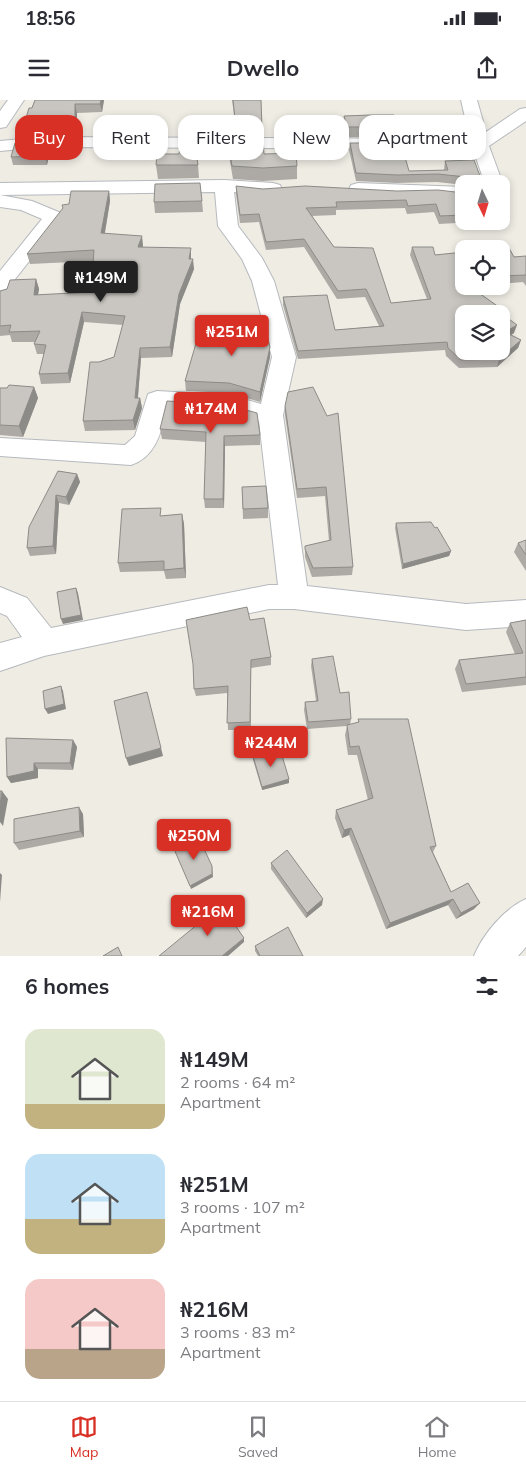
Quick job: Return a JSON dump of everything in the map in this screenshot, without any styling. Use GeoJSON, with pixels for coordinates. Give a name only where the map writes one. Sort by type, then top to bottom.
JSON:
{"type":"FeatureCollection","features":[{"type":"Feature","properties":{"kind":"street"},"geometry":{"type":"LineString","coordinates":[[0,123],[16,100]]}},
{"type":"Feature","properties":{"kind":"street"},"geometry":{"type":"LineString","coordinates":[[469,100],[473,115]]}},
{"type":"Feature","properties":{"kind":"street"},"geometry":{"type":"LineString","coordinates":[[486,140],[526,114]]}},
{"type":"Feature","properties":{"kind":"street"},"geometry":{"type":"LineString","coordinates":[[0,146],[44,142],[359,143]]}},
{"type":"Feature","properties":{"kind":"street"},"geometry":{"type":"LineString","coordinates":[[486,160],[491,175]]}},
{"type":"Feature","properties":{"kind":"street"},"geometry":{"type":"LineString","coordinates":[[224,186],[228,226],[252,258],[263,281],[284,357],[271,415],[294,597]]}},
{"type":"Feature","properties":{"kind":"street"},"geometry":{"type":"LineString","coordinates":[[0,189],[224,186],[263,189],[289,188]]}},
{"type":"Feature","properties":{"kind":"street"},"geometry":{"type":"LineString","coordinates":[[342,188],[455,192]]}},
{"type":"Feature","properties":{"kind":"street"},"geometry":{"type":"LineString","coordinates":[[0,201],[26,205],[54,217],[2,282],[0,293]]}},
{"type":"Feature","properties":{"kind":"street"},"geometry":{"type":"LineString","coordinates":[[0,447],[131,455],[146,440],[156,400],[229,404],[271,415]]}},
{"type":"Feature","properties":{"kind":"street"},"geometry":{"type":"LineString","coordinates":[[0,657],[44,643],[269,597],[294,597],[466,617],[526,613]]}},
{"type":"Feature","properties":{"kind":"street"},"geometry":{"type":"LineString","coordinates":[[0,599],[17,607],[44,643]]}},
{"type":"Feature","properties":{"kind":"street"},"geometry":{"type":"LineString","coordinates":[[493,956],[526,918]]}},
{"type":"Feature","properties":{"kind":"building"},"geometry":{"type":"Polygon","coordinates":[[[35,100],[101,100],[100,104],[75,104],[75,115],[27,115],[29,108],[32,108],[35,100]]]}},
{"type":"Feature","properties":{"kind":"building"},"geometry":{"type":"Polygon","coordinates":[[[233,100],[261,100],[262,115],[235,115],[233,100]]]}},
{"type":"Feature","properties":{"kind":"building"},"geometry":{"type":"Polygon","coordinates":[[[359,115],[359,127],[349,127],[349,116],[359,115]]]}},
{"type":"Feature","properties":{"kind":"building"},"geometry":{"type":"Polygon","coordinates":[[[15,143],[15,157],[11,157],[15,143]]]}},
{"type":"Feature","properties":{"kind":"building"},"geometry":{"type":"Polygon","coordinates":[[[350,143],[359,143],[359,160],[406,160],[409,171],[448,170],[445,161],[474,160],[480,175],[397,175],[356,173],[350,143]]]}},
{"type":"Feature","properties":{"kind":"building"},"geometry":{"type":"Polygon","coordinates":[[[168,154],[178,154],[178,160],[197,160],[198,165],[156,165],[156,160],[168,160],[168,154]]]}},
{"type":"Feature","properties":{"kind":"building"},"geometry":{"type":"Polygon","coordinates":[[[264,154],[274,154],[274,160],[297,160],[297,166],[263,168],[232,166],[231,160],[264,160],[264,154]]]}},
{"type":"Feature","properties":{"kind":"building"},"geometry":{"type":"Polygon","coordinates":[[[200,183],[202,201],[154,202],[155,184],[200,183]]]}},
{"type":"Feature","properties":{"kind":"building"},"geometry":{"type":"Polygon","coordinates":[[[236,186],[263,189],[305,186],[455,192],[455,215],[440,216],[436,204],[408,206],[406,200],[336,202],[337,207],[306,208],[334,247],[373,248],[391,303],[431,299],[412,247],[433,247],[435,255],[455,253],[455,295],[482,295],[496,305],[455,305],[455,354],[448,348],[447,342],[298,351],[283,297],[327,295],[335,330],[384,326],[366,289],[338,291],[304,239],[266,242],[259,214],[240,215],[236,186]]]}},
{"type":"Feature","properties":{"kind":"building"},"geometry":{"type":"Polygon","coordinates":[[[71,191],[109,191],[101,233],[142,236],[138,247],[191,248],[189,259],[193,259],[179,294],[170,347],[140,348],[135,398],[140,398],[133,420],[83,421],[90,362],[99,362],[114,357],[125,316],[82,312],[68,373],[39,374],[46,345],[34,344],[40,331],[9,332],[11,325],[0,326],[0,291],[7,289],[10,280],[36,279],[34,295],[91,292],[94,250],[27,254],[63,208],[62,205],[69,204],[71,191]]]}},
{"type":"Feature","properties":{"kind":"building"},"geometry":{"type":"Polygon","coordinates":[[[510,250],[514,257],[526,256],[526,275],[510,276],[510,250]]]}},
{"type":"Feature","properties":{"kind":"building"},"geometry":{"type":"Polygon","coordinates":[[[510,320],[517,325],[510,329],[510,320]]]}},
{"type":"Feature","properties":{"kind":"building"},"geometry":{"type":"Polygon","coordinates":[[[264,323],[270,347],[260,392],[229,383],[185,381],[199,333],[225,333],[224,325],[264,323]]]}},
{"type":"Feature","properties":{"kind":"building"},"geometry":{"type":"Polygon","coordinates":[[[510,334],[521,340],[510,350],[510,334]]]}},
{"type":"Feature","properties":{"kind":"building"},"geometry":{"type":"Polygon","coordinates":[[[9,385],[34,387],[19,426],[0,425],[0,388],[7,388],[9,385]]]}},
{"type":"Feature","properties":{"kind":"building"},"geometry":{"type":"Polygon","coordinates":[[[313,387],[327,416],[338,413],[353,567],[313,568],[305,549],[305,546],[331,540],[326,487],[297,489],[285,406],[288,392],[313,387]]]}},
{"type":"Feature","properties":{"kind":"building"},"geometry":{"type":"Polygon","coordinates":[[[167,401],[228,405],[257,413],[260,435],[224,436],[223,499],[204,499],[206,432],[160,429],[167,401]]]}},
{"type":"Feature","properties":{"kind":"building"},"geometry":{"type":"Polygon","coordinates":[[[58,471],[77,474],[66,497],[56,495],[53,546],[27,548],[29,527],[58,471]]]}},
{"type":"Feature","properties":{"kind":"building"},"geometry":{"type":"Polygon","coordinates":[[[266,486],[268,508],[243,509],[242,487],[266,486]]]}},
{"type":"Feature","properties":{"kind":"building"},"geometry":{"type":"Polygon","coordinates":[[[161,508],[160,516],[182,514],[184,568],[164,570],[164,561],[118,563],[122,509],[161,508]]]}},
{"type":"Feature","properties":{"kind":"building"},"geometry":{"type":"Polygon","coordinates":[[[431,522],[435,528],[437,527],[451,551],[403,564],[396,523],[431,522]]]}},
{"type":"Feature","properties":{"kind":"building"},"geometry":{"type":"Polygon","coordinates":[[[526,540],[526,555],[518,543],[526,540]]]}},
{"type":"Feature","properties":{"kind":"building"},"geometry":{"type":"Polygon","coordinates":[[[76,588],[81,615],[61,619],[57,592],[76,588]]]}},
{"type":"Feature","properties":{"kind":"building"},"geometry":{"type":"Polygon","coordinates":[[[247,607],[250,620],[264,618],[271,657],[251,660],[250,722],[227,723],[228,686],[194,689],[193,664],[186,620],[247,607]]]}},
{"type":"Feature","properties":{"kind":"building"},"geometry":{"type":"Polygon","coordinates":[[[526,620],[526,677],[466,684],[459,660],[523,653],[510,623],[526,620]]]}},
{"type":"Feature","properties":{"kind":"building"},"geometry":{"type":"Polygon","coordinates":[[[333,656],[340,693],[349,692],[351,719],[308,722],[305,702],[318,701],[312,659],[333,656]]]}},
{"type":"Feature","properties":{"kind":"building"},"geometry":{"type":"Polygon","coordinates":[[[61,686],[64,704],[45,709],[43,691],[61,686]]]}},
{"type":"Feature","properties":{"kind":"building"},"geometry":{"type":"Polygon","coordinates":[[[147,692],[161,748],[126,758],[114,701],[147,692]]]}},
{"type":"Feature","properties":{"kind":"building"},"geometry":{"type":"Polygon","coordinates":[[[358,719],[408,719],[436,846],[430,847],[451,892],[468,883],[480,903],[461,913],[453,899],[390,923],[351,828],[344,830],[336,810],[373,798],[359,746],[350,747],[347,725],[359,722],[358,719]]]}},
{"type":"Feature","properties":{"kind":"building"},"geometry":{"type":"Polygon","coordinates":[[[6,738],[73,740],[70,763],[34,763],[34,771],[7,777],[6,738]]]}},
{"type":"Feature","properties":{"kind":"building"},"geometry":{"type":"Polygon","coordinates":[[[280,749],[289,779],[262,787],[253,756],[280,749]]]}},
{"type":"Feature","properties":{"kind":"building"},"geometry":{"type":"Polygon","coordinates":[[[79,807],[80,831],[14,843],[14,819],[79,807]]]}},
{"type":"Feature","properties":{"kind":"building"},"geometry":{"type":"Polygon","coordinates":[[[198,836],[212,866],[212,874],[190,886],[174,849],[198,836]]]}},
{"type":"Feature","properties":{"kind":"building"},"geometry":{"type":"Polygon","coordinates":[[[287,850],[323,899],[307,913],[271,863],[287,850]]]}},
{"type":"Feature","properties":{"kind":"building"},"geometry":{"type":"Polygon","coordinates":[[[221,905],[244,938],[222,956],[159,956],[221,905]]]}},
{"type":"Feature","properties":{"kind":"building"},"geometry":{"type":"Polygon","coordinates":[[[288,927],[303,956],[260,956],[255,946],[288,927]]]}},
{"type":"Feature","properties":{"kind":"building"},"geometry":{"type":"Polygon","coordinates":[[[118,947],[122,956],[103,956],[118,947]]]}}]}
